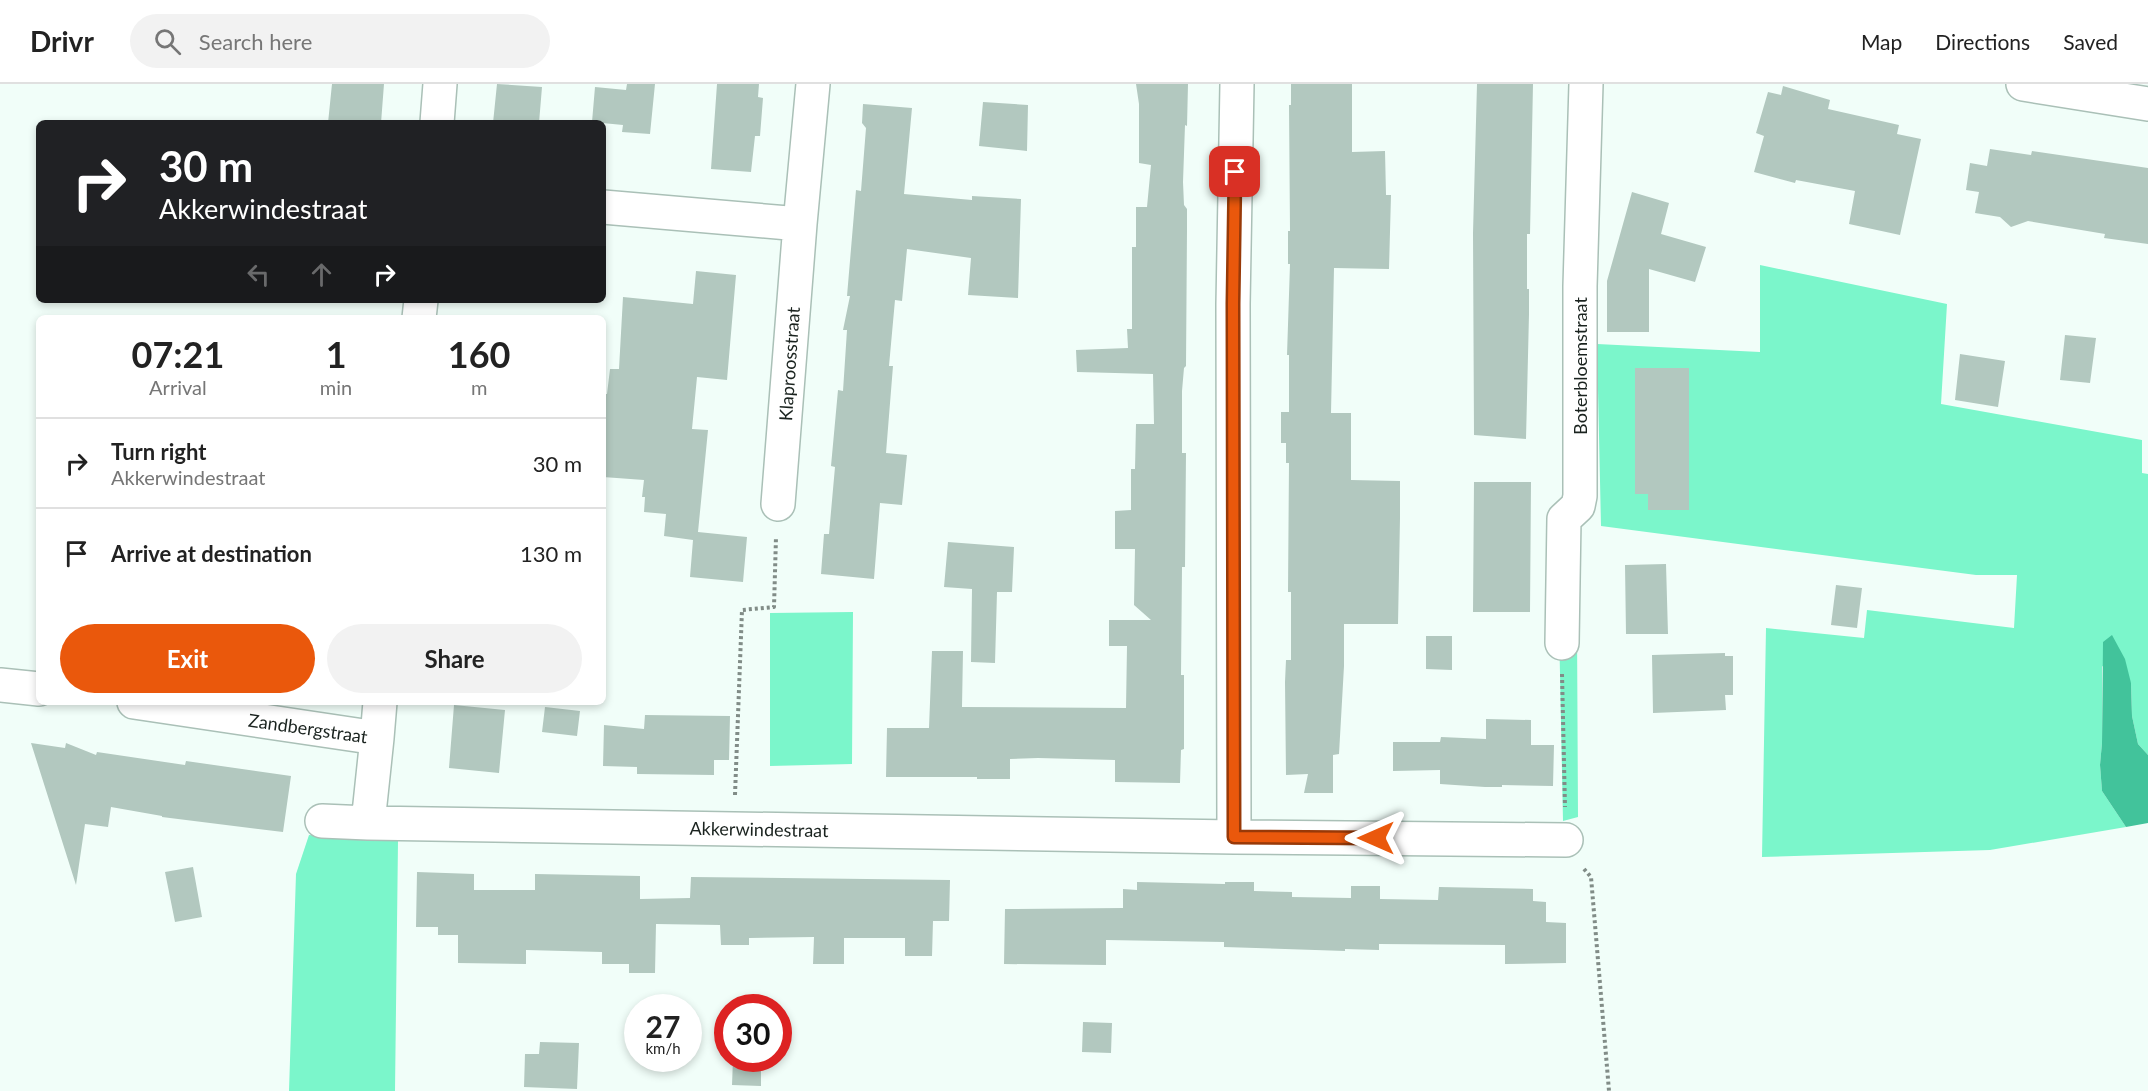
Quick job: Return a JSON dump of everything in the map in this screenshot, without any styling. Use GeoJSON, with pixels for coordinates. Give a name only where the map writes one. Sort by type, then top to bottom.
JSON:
{"type":"FeatureCollection","features":[{"type":"Feature","properties":{"kind":"street"},"geometry":{"type":"LineString","coordinates":[[437,120],[440,84]]}},
{"type":"Feature","properties":{"kind":"street","name":"Klaproosstraat"},"geometry":{"type":"LineString","coordinates":[[778,504],[813,84]]}},
{"type":"Feature","properties":{"kind":"street"},"geometry":{"type":"LineString","coordinates":[[1234,837],[1233,304],[1237,84]]}},
{"type":"Feature","properties":{"kind":"street","name":"Boterbloemstraat"},"geometry":{"type":"LineString","coordinates":[[1562,643],[1564,519],[1578,506],[1580,496],[1580,286],[1586,84]]}},
{"type":"Feature","properties":{"kind":"street"},"geometry":{"type":"LineString","coordinates":[[2023,84],[2148,104]]}},
{"type":"Feature","properties":{"kind":"street"},"geometry":{"type":"LineString","coordinates":[[606,207],[800,225]]}},
{"type":"Feature","properties":{"kind":"street"},"geometry":{"type":"LineString","coordinates":[[0,685],[36,689]]}},
{"type":"Feature","properties":{"kind":"street","name":"Zandbergstraat"},"geometry":{"type":"LineString","coordinates":[[154,705],[376,738],[380,705]]}},
{"type":"Feature","properties":{"kind":"street"},"geometry":{"type":"LineString","coordinates":[[322,821],[368,823],[376,738]]}},
{"type":"Feature","properties":{"kind":"street","name":"Akkerwindestraat"},"geometry":{"type":"LineString","coordinates":[[368,823],[1566,840]]}},
{"type":"Feature","properties":{"kind":"path"},"geometry":{"type":"LineString","coordinates":[[734,829],[742,610],[774,607],[778,504]]}},
{"type":"Feature","properties":{"kind":"path"},"geometry":{"type":"LineString","coordinates":[[1562,643],[1566,840],[1569,851],[1591,877],[1609,1091]]}},
{"type":"Feature","properties":{"kind":"shaded area"},"geometry":{"type":"Polygon","coordinates":[[[1760,265],[1947,304],[1941,404],[2142,440],[2142,473],[2148,474],[2148,755],[2138,744],[2132,716],[2131,683],[2102,666],[2100,765],[2102,791],[2126,827],[1990,850],[1762,857],[1766,628],[1864,638],[1867,610],[2014,628],[2017,575],[1976,575],[1601,526],[1597,344],[1760,352],[1760,265]]]}},
{"type":"Feature","properties":{"kind":"shaded area"},"geometry":{"type":"Polygon","coordinates":[[[853,612],[852,764],[770,766],[770,613],[853,612]]]}},
{"type":"Feature","properties":{"kind":"shaded area"},"geometry":{"type":"Polygon","coordinates":[[[1559,625],[1577,625],[1578,817],[1563,821],[1559,625]]]}},
{"type":"Feature","properties":{"kind":"shaded area"},"geometry":{"type":"Polygon","coordinates":[[[2112,635],[2125,659],[2131,683],[2132,716],[2138,744],[2148,755],[2148,823],[2126,827],[2102,791],[2100,765],[2103,642],[2112,635]]]}},
{"type":"Feature","properties":{"kind":"shaded area"},"geometry":{"type":"Polygon","coordinates":[[[309,835],[398,841],[395,1091],[289,1091],[296,874],[309,835]]]}},
{"type":"Feature","properties":{"kind":"building"},"geometry":{"type":"Polygon","coordinates":[[[332,84],[384,84],[381,120],[328,120],[332,84]]]}},
{"type":"Feature","properties":{"kind":"building"},"geometry":{"type":"Polygon","coordinates":[[[497,84],[542,87],[539,120],[493,120],[497,84]]]}},
{"type":"Feature","properties":{"kind":"building"},"geometry":{"type":"Polygon","coordinates":[[[627,84],[655,84],[650,134],[622,132],[623,125],[606,123],[606,120],[592,120],[595,87],[626,90],[627,84]]]}},
{"type":"Feature","properties":{"kind":"building"},"geometry":{"type":"Polygon","coordinates":[[[717,84],[759,84],[758,97],[763,98],[760,136],[755,136],[751,172],[711,169],[717,84]]]}},
{"type":"Feature","properties":{"kind":"building"},"geometry":{"type":"Polygon","coordinates":[[[1136,84],[1188,84],[1183,182],[1187,230],[1186,366],[1182,391],[1182,453],[1186,453],[1181,675],[1184,675],[1184,749],[1181,750],[1180,783],[1115,782],[1115,760],[1038,758],[1010,759],[1010,779],[886,777],[887,728],[929,728],[932,651],[963,651],[962,707],[1126,708],[1127,646],[1109,646],[1109,620],[1151,620],[1134,605],[1135,549],[1115,549],[1115,511],[1131,510],[1131,469],[1135,469],[1136,424],[1154,424],[1153,374],[1077,372],[1076,350],[1128,348],[1127,329],[1132,329],[1132,247],[1136,247],[1136,207],[1147,207],[1151,165],[1139,163],[1139,104],[1136,84]]]}},
{"type":"Feature","properties":{"kind":"building"},"geometry":{"type":"Polygon","coordinates":[[[1291,84],[1352,84],[1352,152],[1385,151],[1386,195],[1391,195],[1389,269],[1334,268],[1331,413],[1351,413],[1351,480],[1400,481],[1400,518],[1398,624],[1344,624],[1339,754],[1333,755],[1333,793],[1304,793],[1308,774],[1286,775],[1285,682],[1286,660],[1291,660],[1291,592],[1288,592],[1289,463],[1286,463],[1286,443],[1281,443],[1281,412],[1289,412],[1289,355],[1287,355],[1291,84]]]}},
{"type":"Feature","properties":{"kind":"building"},"geometry":{"type":"Polygon","coordinates":[[[1477,84],[1533,84],[1530,234],[1527,234],[1529,314],[1526,439],[1474,435],[1473,233],[1477,84]]]}},
{"type":"Feature","properties":{"kind":"building"},"geometry":{"type":"Polygon","coordinates":[[[1783,86],[1830,100],[1828,109],[1899,125],[1897,134],[1921,139],[1900,235],[1849,224],[1855,191],[1796,180],[1795,183],[1754,172],[1764,136],[1756,133],[1768,92],[1781,95],[1783,86]]]}},
{"type":"Feature","properties":{"kind":"building"},"geometry":{"type":"Polygon","coordinates":[[[983,102],[1028,105],[1027,151],[979,146],[983,102]]]}},
{"type":"Feature","properties":{"kind":"building"},"geometry":{"type":"Polygon","coordinates":[[[863,104],[912,108],[904,194],[972,200],[972,196],[1021,199],[1018,298],[968,295],[971,258],[907,249],[902,301],[895,300],[889,366],[893,366],[886,453],[907,455],[902,505],[880,503],[874,579],[821,574],[824,534],[829,534],[835,467],[831,466],[838,390],[843,391],[847,330],[843,330],[850,296],[847,296],[856,190],[861,191],[866,128],[862,123],[863,104]]]}},
{"type":"Feature","properties":{"kind":"building"},"geometry":{"type":"Polygon","coordinates":[[[1990,149],[2031,155],[2032,151],[2148,168],[2148,244],[2104,238],[2105,234],[2028,221],[2011,227],[2000,217],[1975,213],[1979,192],[1966,190],[1970,163],[1987,166],[1990,149]]]}},
{"type":"Feature","properties":{"kind":"building"},"geometry":{"type":"Polygon","coordinates":[[[1632,192],[1669,203],[1661,234],[1706,247],[1695,282],[1649,269],[1649,332],[1607,332],[1607,281],[1632,192]]]}},
{"type":"Feature","properties":{"kind":"building"},"geometry":{"type":"Polygon","coordinates":[[[696,271],[736,275],[727,380],[697,377],[692,429],[708,430],[698,532],[747,537],[743,582],[690,577],[693,540],[664,536],[666,514],[644,512],[645,497],[642,497],[644,480],[606,477],[606,394],[610,369],[619,369],[623,297],[693,304],[696,271]]]}},
{"type":"Feature","properties":{"kind":"building"},"geometry":{"type":"Polygon","coordinates":[[[2065,335],[2096,338],[2090,383],[2060,380],[2065,335]]]}},
{"type":"Feature","properties":{"kind":"building"},"geometry":{"type":"Polygon","coordinates":[[[1960,354],[2005,361],[1998,407],[1955,400],[1960,354]]]}},
{"type":"Feature","properties":{"kind":"building"},"geometry":{"type":"Polygon","coordinates":[[[1635,368],[1689,368],[1689,510],[1648,510],[1648,494],[1635,494],[1635,368]]]}},
{"type":"Feature","properties":{"kind":"building"},"geometry":{"type":"Polygon","coordinates":[[[1474,482],[1531,482],[1530,612],[1473,612],[1474,482]]]}},
{"type":"Feature","properties":{"kind":"building"},"geometry":{"type":"Polygon","coordinates":[[[948,542],[1014,547],[1012,592],[997,592],[995,663],[971,662],[972,589],[944,587],[948,542]]]}},
{"type":"Feature","properties":{"kind":"building"},"geometry":{"type":"Polygon","coordinates":[[[1666,564],[1668,634],[1626,634],[1625,565],[1666,564]]]}},
{"type":"Feature","properties":{"kind":"building"},"geometry":{"type":"Polygon","coordinates":[[[1836,585],[1862,588],[1857,628],[1831,625],[1836,585]]]}},
{"type":"Feature","properties":{"kind":"building"},"geometry":{"type":"Polygon","coordinates":[[[1426,636],[1452,636],[1452,670],[1426,669],[1426,636]]]}},
{"type":"Feature","properties":{"kind":"building"},"geometry":{"type":"Polygon","coordinates":[[[1725,653],[1725,656],[1733,656],[1733,695],[1725,695],[1726,710],[1653,713],[1652,655],[1725,653]]]}},
{"type":"Feature","properties":{"kind":"building"},"geometry":{"type":"Polygon","coordinates":[[[454,705],[505,710],[499,773],[449,768],[454,705]]]}},
{"type":"Feature","properties":{"kind":"building"},"geometry":{"type":"Polygon","coordinates":[[[545,707],[580,711],[577,736],[542,732],[545,707]]]}},
{"type":"Feature","properties":{"kind":"building"},"geometry":{"type":"Polygon","coordinates":[[[645,715],[730,716],[729,760],[714,760],[714,775],[637,774],[637,767],[603,766],[604,725],[644,729],[645,715]]]}},
{"type":"Feature","properties":{"kind":"building"},"geometry":{"type":"Polygon","coordinates":[[[1486,719],[1531,720],[1531,745],[1554,745],[1553,786],[1485,787],[1440,784],[1440,770],[1393,771],[1393,742],[1440,742],[1441,737],[1486,739],[1486,719]]]}},
{"type":"Feature","properties":{"kind":"building"},"geometry":{"type":"Polygon","coordinates":[[[31,743],[65,748],[66,743],[96,755],[97,752],[185,765],[186,761],[291,776],[283,832],[162,817],[111,807],[108,827],[85,824],[76,885],[31,743]]]}},
{"type":"Feature","properties":{"kind":"building"},"geometry":{"type":"Polygon","coordinates":[[[193,867],[202,917],[175,922],[165,872],[193,867]]]}},
{"type":"Feature","properties":{"kind":"building"},"geometry":{"type":"Polygon","coordinates":[[[417,872],[474,874],[474,890],[535,890],[535,874],[640,876],[640,899],[690,898],[691,877],[950,880],[949,921],[933,921],[932,956],[905,956],[905,938],[844,938],[844,964],[813,964],[814,937],[749,938],[749,945],[721,945],[720,925],[656,924],[655,973],[629,973],[629,964],[602,964],[602,952],[526,950],[526,964],[458,963],[458,935],[438,935],[438,927],[416,927],[417,872]]]}},
{"type":"Feature","properties":{"kind":"building"},"geometry":{"type":"Polygon","coordinates":[[[1137,882],[1225,884],[1225,882],[1254,882],[1254,891],[1292,892],[1292,897],[1351,898],[1351,886],[1380,886],[1380,899],[1438,900],[1439,887],[1533,889],[1533,901],[1546,902],[1546,922],[1566,923],[1566,963],[1505,964],[1505,945],[1379,944],[1379,950],[1345,949],[1345,951],[1224,947],[1224,942],[1106,940],[1106,965],[1004,964],[1005,909],[1123,908],[1123,889],[1137,890],[1137,882]]]}},
{"type":"Feature","properties":{"kind":"building"},"geometry":{"type":"Polygon","coordinates":[[[1083,1022],[1112,1023],[1111,1053],[1082,1052],[1083,1022]]]}},
{"type":"Feature","properties":{"kind":"building"},"geometry":{"type":"Polygon","coordinates":[[[540,1042],[579,1043],[577,1089],[524,1087],[525,1054],[539,1054],[540,1042]]]}},
{"type":"Feature","properties":{"kind":"building"},"geometry":{"type":"Polygon","coordinates":[[[732,1072],[761,1072],[761,1086],[732,1085],[732,1072]]]}},
{"type":"Feature","properties":{"kind":"route"},"geometry":{"type":"LineString","coordinates":[[1235,172],[1233,304],[1234,837],[1376,838]]}}]}
